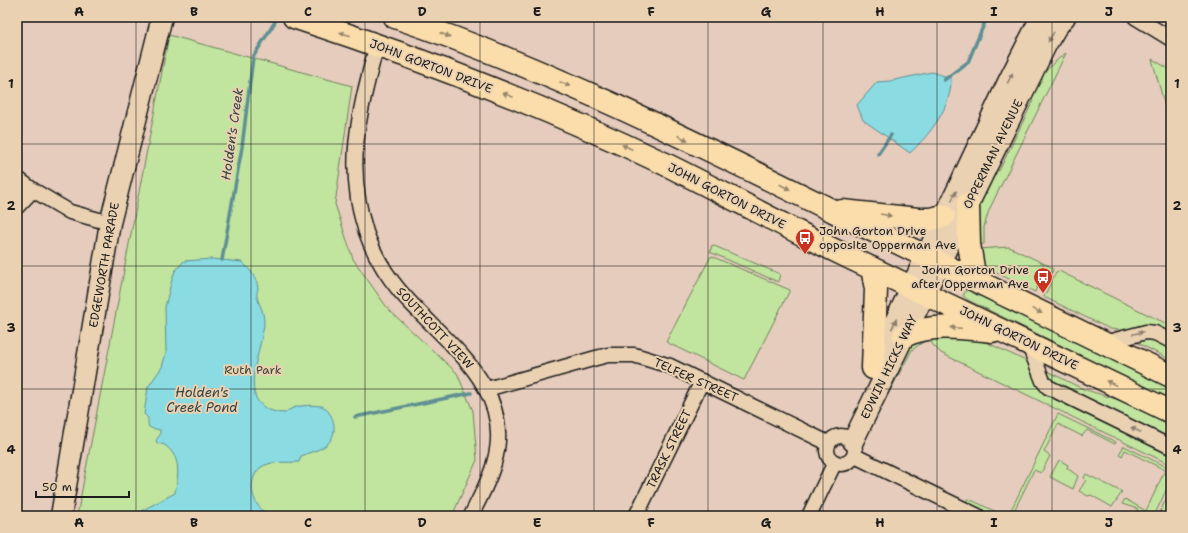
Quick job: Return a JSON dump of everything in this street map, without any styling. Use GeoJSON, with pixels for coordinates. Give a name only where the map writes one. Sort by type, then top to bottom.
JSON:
{"type":"FeatureCollection","features":[{"type":"Feature","properties":{"kind":"main road"},"geometry":{"type":"LineString","coordinates":[[395,17],[455,38],[577,89],[750,169],[1171,376]]}},
{"type":"Feature","properties":{"kind":"main road","name":"JOHN GORTON DRIVE"},"geometry":{"type":"LineString","coordinates":[[304,20],[377,44],[451,72],[534,106],[641,154],[872,268],[1171,412]]}},
{"type":"Feature","properties":{"kind":"main road"},"geometry":{"type":"LineString","coordinates":[[968,204],[969,244],[975,280]]}},
{"type":"Feature","properties":{"kind":"main road"},"geometry":{"type":"LineString","coordinates":[[833,211],[876,213],[918,219],[932,219],[944,216]]}},
{"type":"Feature","properties":{"kind":"main road"},"geometry":{"type":"LineString","coordinates":[[872,268],[876,295],[873,368]]}},
{"type":"Feature","properties":{"kind":"main road"},"geometry":{"type":"LineString","coordinates":[[904,336],[918,330],[955,327],[1009,333]]}},
{"type":"Feature","properties":{"kind":"street","name":"EDGEWORTH PARADE"},"geometry":{"type":"LineString","coordinates":[[61,516],[110,223],[162,17]]}},
{"type":"Feature","properties":{"kind":"street","name":"OPPERMAN AVENUE"},"geometry":{"type":"LineString","coordinates":[[933,260],[944,216],[1041,17]]}},
{"type":"Feature","properties":{"kind":"street","name":"OPPERMAN AVENUE"},"geometry":{"type":"LineString","coordinates":[[918,290],[933,260],[968,204],[1046,46],[1056,28],[1065,17]]}},
{"type":"Feature","properties":{"kind":"street"},"geometry":{"type":"LineString","coordinates":[[1137,17],[1171,39]]}},
{"type":"Feature","properties":{"kind":"street","name":"SOUTHCOTT VIEW"},"geometry":{"type":"LineString","coordinates":[[377,44],[359,116],[354,150],[355,183],[366,233],[381,263],[398,288],[471,365],[487,389],[497,425],[494,462],[486,485],[471,516]]}},
{"type":"Feature","properties":{"kind":"street"},"geometry":{"type":"LineString","coordinates":[[17,178],[33,190],[70,212],[110,223]]}},
{"type":"Feature","properties":{"kind":"street"},"geometry":{"type":"LineString","coordinates":[[17,207],[33,190]]}},
{"type":"Feature","properties":{"kind":"street","name":"EDWIN HICKS WAY"},"geometry":{"type":"LineString","coordinates":[[844,444],[904,336],[918,290]]}},
{"type":"Feature","properties":{"kind":"street","name":"EDWIN HICKS WAY"},"geometry":{"type":"LineString","coordinates":[[844,444],[873,368],[918,290]]}},
{"type":"Feature","properties":{"kind":"street"},"geometry":{"type":"LineString","coordinates":[[1104,343],[1146,332],[1155,333],[1171,341]]}},
{"type":"Feature","properties":{"kind":"street"},"geometry":{"type":"LineString","coordinates":[[1028,343],[1043,381],[1048,387],[1171,447]]}},
{"type":"Feature","properties":{"kind":"street","name":"TELFER STREET"},"geometry":{"type":"LineString","coordinates":[[487,389],[608,355],[634,355],[646,358],[670,366],[844,444],[978,516]]}},
{"type":"Feature","properties":{"kind":"street","name":"TRASK STREET"},"geometry":{"type":"LineString","coordinates":[[636,516],[702,381]]}},
{"type":"Feature","properties":{"kind":"street"},"geometry":{"type":"LineString","coordinates":[[844,444],[848,463],[839,464],[835,462],[828,456],[826,447],[844,444]]}},
{"type":"Feature","properties":{"kind":"street"},"geometry":{"type":"LineString","coordinates":[[809,516],[835,462]]}},
{"type":"Feature","properties":{"kind":"green space","name":"Ruth Park"},"geometry":{"type":"Polygon","coordinates":[[[169,35],[352,86],[335,204],[353,259],[388,309],[457,373],[473,411],[477,460],[452,516],[77,516],[169,35]]]}},
{"type":"Feature","properties":{"kind":"green space"},"geometry":{"type":"Polygon","coordinates":[[[1066,53],[989,210],[984,227],[984,244],[978,245],[980,202],[994,169],[999,171],[1033,101],[1029,98],[1036,85],[1044,73],[1066,53]]]}},
{"type":"Feature","properties":{"kind":"green space"},"geometry":{"type":"Polygon","coordinates":[[[1152,59],[1171,70],[1171,129],[1152,59]]]}},
{"type":"Feature","properties":{"kind":"green space"},"geometry":{"type":"Polygon","coordinates":[[[712,245],[780,274],[778,282],[710,252],[712,245]]]}},
{"type":"Feature","properties":{"kind":"green space"},"geometry":{"type":"Polygon","coordinates":[[[1009,247],[1051,267],[1053,270],[1043,291],[1037,287],[1035,292],[981,265],[978,249],[1009,247]]]}},
{"type":"Feature","properties":{"kind":"green space"},"geometry":{"type":"Polygon","coordinates":[[[711,256],[790,290],[744,380],[666,342],[711,256]]]}},
{"type":"Feature","properties":{"kind":"green space"},"geometry":{"type":"Polygon","coordinates":[[[1059,271],[1171,326],[1171,335],[1110,329],[1044,297],[1056,272],[1059,271]]]}},
{"type":"Feature","properties":{"kind":"green space"},"geometry":{"type":"Polygon","coordinates":[[[968,286],[1171,385],[1171,405],[1082,360],[1062,346],[968,300],[963,296],[968,286]]]}},
{"type":"Feature","properties":{"kind":"green space"},"geometry":{"type":"Polygon","coordinates":[[[931,337],[975,339],[990,344],[1026,361],[1044,394],[1171,456],[1171,465],[941,353],[932,344],[931,337]]]}},
{"type":"Feature","properties":{"kind":"green space"},"geometry":{"type":"Polygon","coordinates":[[[1149,337],[1171,347],[1171,360],[1136,342],[1149,337]]]}},
{"type":"Feature","properties":{"kind":"green space"},"geometry":{"type":"Polygon","coordinates":[[[927,339],[912,350],[885,400],[900,361],[915,340],[927,339]]]}},
{"type":"Feature","properties":{"kind":"green space"},"geometry":{"type":"Polygon","coordinates":[[[1047,371],[1083,389],[1122,401],[1171,424],[1171,444],[1053,386],[1047,371]]]}},
{"type":"Feature","properties":{"kind":"green space"},"geometry":{"type":"Polygon","coordinates":[[[1058,414],[1116,442],[1115,444],[1087,430],[1082,436],[1058,424],[1044,452],[1050,456],[1041,473],[1034,470],[1012,515],[1009,514],[1058,414]]]}},
{"type":"Feature","properties":{"kind":"green space"},"geometry":{"type":"Polygon","coordinates":[[[1124,446],[1171,469],[1171,480],[1154,516],[1135,516],[1138,509],[1122,504],[1125,499],[1146,511],[1165,470],[1125,450],[1122,456],[1119,454],[1124,446]]]}},
{"type":"Feature","properties":{"kind":"green space"},"geometry":{"type":"Polygon","coordinates":[[[1059,460],[1068,465],[1067,468],[1078,476],[1073,489],[1050,477],[1059,460]]]}},
{"type":"Feature","properties":{"kind":"green space"},"geometry":{"type":"Polygon","coordinates":[[[1086,474],[1122,492],[1112,507],[1091,495],[1088,496],[1079,491],[1086,480],[1084,478],[1086,474]]]}},
{"type":"Feature","properties":{"kind":"green space"},"geometry":{"type":"Polygon","coordinates":[[[1171,489],[1171,501],[1164,516],[1158,516],[1171,489]]]}},
{"type":"Feature","properties":{"kind":"green space"},"geometry":{"type":"Polygon","coordinates":[[[967,499],[1005,516],[991,516],[966,504],[967,499]]]}},
{"type":"Feature","properties":{"kind":"water"},"geometry":{"type":"Polygon","coordinates":[[[932,72],[951,78],[948,99],[932,129],[910,153],[863,120],[857,105],[877,82],[890,81],[932,72]]]}},
{"type":"Feature","properties":{"kind":"water","name":"Holden's Creek Pond"},"geometry":{"type":"Polygon","coordinates":[[[212,259],[242,262],[252,274],[257,284],[257,296],[264,319],[254,378],[254,391],[259,402],[269,410],[285,413],[293,408],[307,405],[322,406],[327,410],[333,420],[334,431],[329,442],[325,446],[301,456],[299,462],[279,462],[264,465],[255,474],[252,488],[253,495],[260,508],[265,513],[272,516],[136,516],[141,511],[175,493],[178,474],[175,456],[165,445],[157,443],[156,440],[160,435],[160,430],[149,427],[148,418],[144,414],[148,387],[162,367],[166,353],[165,307],[171,283],[175,271],[184,261],[212,259]]]}},
{"type":"Feature","properties":{"kind":"waterway","name":"Holden's Creek"},"geometry":{"type":"LineString","coordinates":[[222,260],[242,147],[253,57],[278,17]]}},
{"type":"Feature","properties":{"kind":"waterway"},"geometry":{"type":"LineString","coordinates":[[944,80],[968,62],[987,17]]}},
{"type":"Feature","properties":{"kind":"waterway"},"geometry":{"type":"LineString","coordinates":[[878,154],[891,135]]}},
{"type":"Feature","properties":{"kind":"waterway"},"geometry":{"type":"LineString","coordinates":[[355,417],[471,393]]}},
{"type":"Feature","properties":{"kind":"place","name":"John Gorton Drive opposite Opperman Ave"},"geometry":{"type":"Point","coordinates":[805,255]}},
{"type":"Feature","properties":{"kind":"place","name":"John Gorton Drive after Opperman Ave"},"geometry":{"type":"Point","coordinates":[1043,294]}}]}
